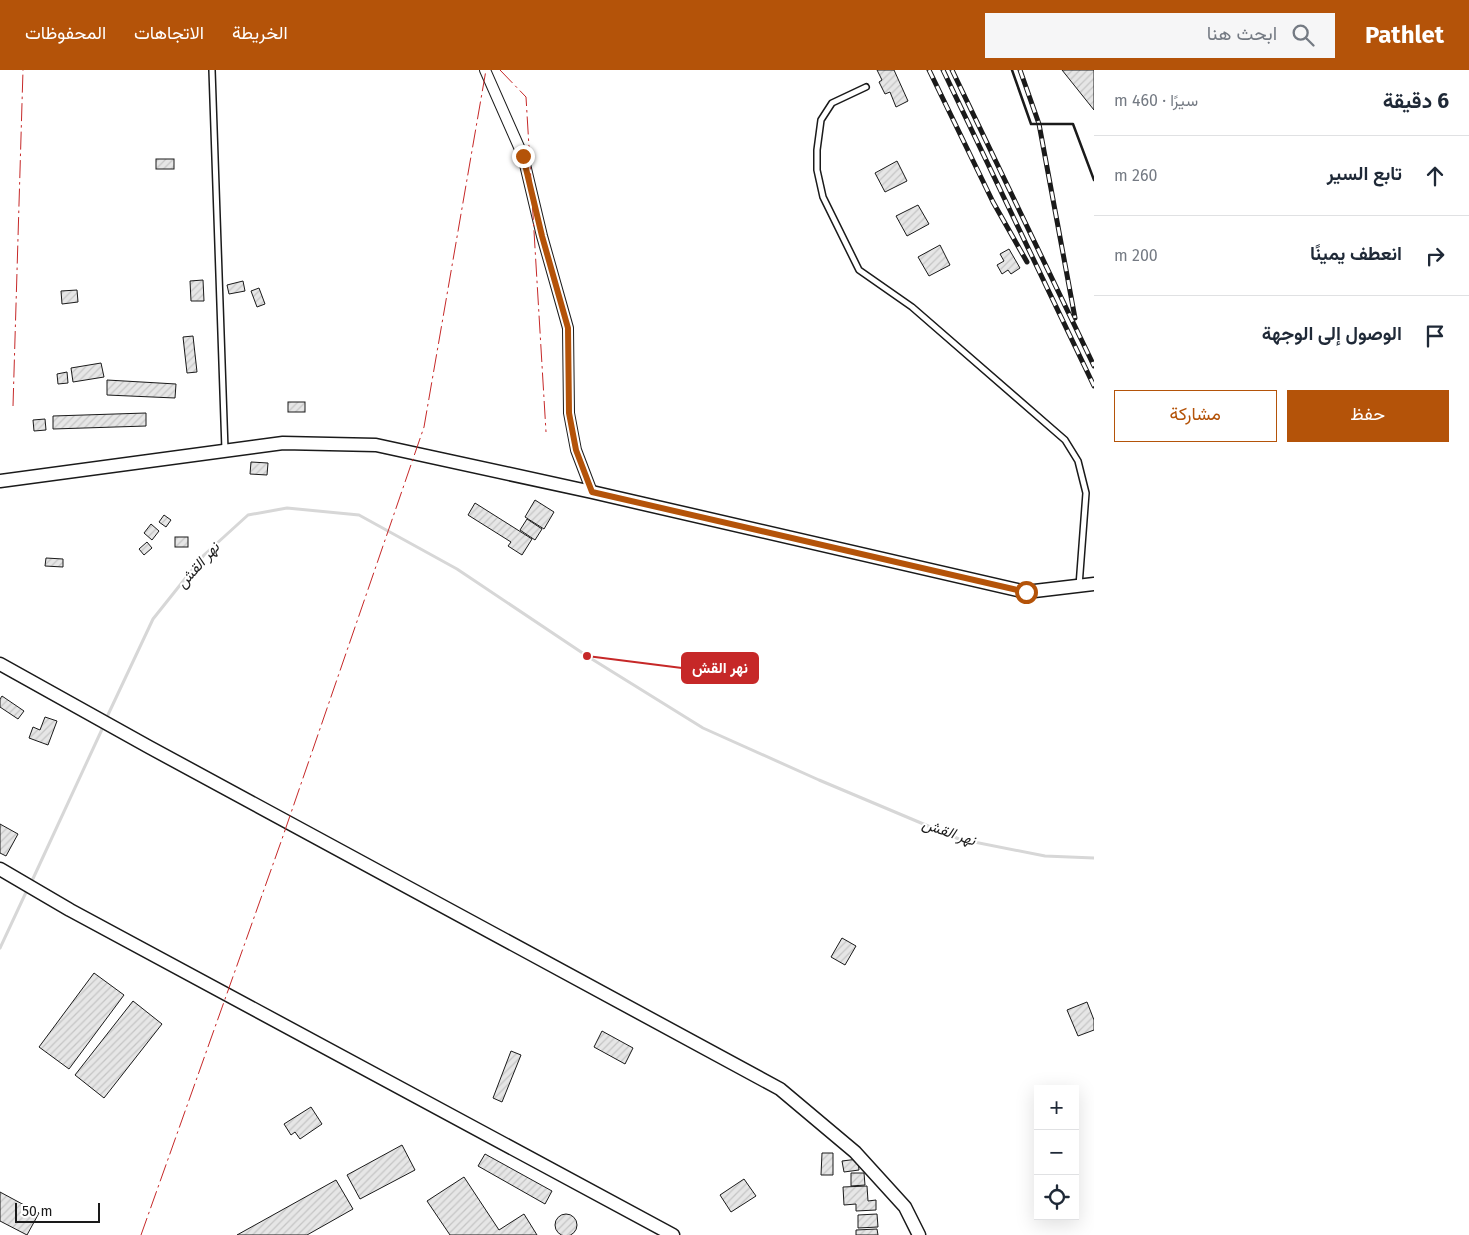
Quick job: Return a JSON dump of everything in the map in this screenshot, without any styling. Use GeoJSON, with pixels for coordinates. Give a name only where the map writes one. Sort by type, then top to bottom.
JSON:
{"type":"FeatureCollection","features":[{"type":"Feature","properties":{"kind":"street"},"geometry":{"type":"LineString","coordinates":[[485,70],[523,156],[542,236],[568,328],[569,413],[576,450],[592,492]]}},
{"type":"Feature","properties":{"kind":"street"},"geometry":{"type":"LineString","coordinates":[[0,481],[283,443],[376,445],[592,492],[1026,592],[1094,584]]}},
{"type":"Feature","properties":{"kind":"street"},"geometry":{"type":"LineString","coordinates":[[0,664],[66,699],[149,747],[780,1089],[856,1152],[905,1207],[919,1235]]}},
{"type":"Feature","properties":{"kind":"street"},"geometry":{"type":"LineString","coordinates":[[2,870],[70,910],[673,1235]]}},
{"type":"Feature","properties":{"kind":"lane"},"geometry":{"type":"LineString","coordinates":[[212,70],[225,450]]}},
{"type":"Feature","properties":{"kind":"lane"},"geometry":{"type":"LineString","coordinates":[[866,87],[832,103],[821,120],[817,150],[817,170],[823,197],[859,270],[912,307],[1066,440],[1078,461],[1086,494],[1079,586]]}},
{"type":"Feature","properties":{"kind":"building"},"geometry":{"type":"Polygon","coordinates":[[[877,70],[894,70],[908,101],[896,107],[890,92],[885,94],[879,82],[882,80],[877,70]]]}},
{"type":"Feature","properties":{"kind":"building"},"geometry":{"type":"Polygon","coordinates":[[[1062,70],[1094,70],[1094,110],[1062,70]]]}},
{"type":"Feature","properties":{"kind":"building"},"geometry":{"type":"Polygon","coordinates":[[[156,159],[174,159],[174,169],[156,169],[156,159]]]}},
{"type":"Feature","properties":{"kind":"building"},"geometry":{"type":"Polygon","coordinates":[[[897,161],[907,181],[885,192],[875,173],[897,161]]]}},
{"type":"Feature","properties":{"kind":"building"},"geometry":{"type":"Polygon","coordinates":[[[918,205],[929,224],[907,236],[896,216],[918,205]]]}},
{"type":"Feature","properties":{"kind":"building"},"geometry":{"type":"Polygon","coordinates":[[[940,245],[950,265],[929,276],[918,257],[940,245]]]}},
{"type":"Feature","properties":{"kind":"building"},"geometry":{"type":"Polygon","coordinates":[[[1009,249],[1020,268],[1011,274],[1008,270],[1002,274],[997,265],[1004,261],[1000,254],[1009,249]]]}},
{"type":"Feature","properties":{"kind":"building"},"geometry":{"type":"Polygon","coordinates":[[[203,280],[204,301],[191,301],[190,281],[203,280]]]}},
{"type":"Feature","properties":{"kind":"building"},"geometry":{"type":"Polygon","coordinates":[[[243,281],[245,291],[229,294],[227,285],[243,281]]]}},
{"type":"Feature","properties":{"kind":"building"},"geometry":{"type":"Polygon","coordinates":[[[259,288],[265,304],[257,307],[251,291],[259,288]]]}},
{"type":"Feature","properties":{"kind":"building"},"geometry":{"type":"Polygon","coordinates":[[[77,290],[78,302],[62,304],[61,291],[77,290]]]}},
{"type":"Feature","properties":{"kind":"building"},"geometry":{"type":"Polygon","coordinates":[[[193,336],[197,372],[187,373],[183,337],[193,336]]]}},
{"type":"Feature","properties":{"kind":"building"},"geometry":{"type":"Polygon","coordinates":[[[101,363],[104,377],[73,382],[71,368],[101,363]]]}},
{"type":"Feature","properties":{"kind":"building"},"geometry":{"type":"Polygon","coordinates":[[[67,372],[68,383],[58,384],[57,374],[67,372]]]}},
{"type":"Feature","properties":{"kind":"building"},"geometry":{"type":"Polygon","coordinates":[[[107,380],[176,384],[175,398],[107,395],[107,380]]]}},
{"type":"Feature","properties":{"kind":"building"},"geometry":{"type":"Polygon","coordinates":[[[288,402],[305,402],[305,412],[288,412],[288,402]]]}},
{"type":"Feature","properties":{"kind":"building"},"geometry":{"type":"Polygon","coordinates":[[[146,413],[146,426],[53,429],[53,416],[146,413]]]}},
{"type":"Feature","properties":{"kind":"building"},"geometry":{"type":"Polygon","coordinates":[[[45,419],[46,430],[34,431],[33,420],[45,419]]]}},
{"type":"Feature","properties":{"kind":"building"},"geometry":{"type":"Polygon","coordinates":[[[251,462],[268,463],[267,475],[250,474],[251,462]]]}},
{"type":"Feature","properties":{"kind":"building"},"geometry":{"type":"Polygon","coordinates":[[[535,500],[554,512],[544,529],[525,517],[535,500]]]}},
{"type":"Feature","properties":{"kind":"building"},"geometry":{"type":"Polygon","coordinates":[[[475,503],[532,539],[522,555],[508,546],[511,542],[468,515],[475,503]]]}},
{"type":"Feature","properties":{"kind":"building"},"geometry":{"type":"Polygon","coordinates":[[[164,515],[171,520],[166,527],[159,522],[164,515]]]}},
{"type":"Feature","properties":{"kind":"building"},"geometry":{"type":"Polygon","coordinates":[[[527,519],[542,529],[535,540],[520,530],[527,519]]]}},
{"type":"Feature","properties":{"kind":"building"},"geometry":{"type":"Polygon","coordinates":[[[151,524],[159,531],[152,540],[144,533],[151,524]]]}},
{"type":"Feature","properties":{"kind":"building"},"geometry":{"type":"Polygon","coordinates":[[[175,537],[188,537],[188,547],[175,547],[175,537]]]}},
{"type":"Feature","properties":{"kind":"building"},"geometry":{"type":"Polygon","coordinates":[[[147,542],[152,548],[144,555],[139,549],[147,542]]]}},
{"type":"Feature","properties":{"kind":"building"},"geometry":{"type":"Polygon","coordinates":[[[46,558],[63,559],[63,567],[45,566],[46,558]]]}},
{"type":"Feature","properties":{"kind":"building"},"geometry":{"type":"Polygon","coordinates":[[[2,696],[24,711],[18,719],[0,707],[2,696]]]}},
{"type":"Feature","properties":{"kind":"building"},"geometry":{"type":"Polygon","coordinates":[[[45,717],[57,721],[48,745],[29,738],[33,727],[40,730],[45,717]]]}},
{"type":"Feature","properties":{"kind":"building"},"geometry":{"type":"Polygon","coordinates":[[[0,824],[18,834],[6,856],[0,853],[0,824]]]}},
{"type":"Feature","properties":{"kind":"building"},"geometry":{"type":"Polygon","coordinates":[[[842,938],[856,946],[845,965],[831,957],[842,938]]]}},
{"type":"Feature","properties":{"kind":"building"},"geometry":{"type":"Polygon","coordinates":[[[94,973],[124,995],[69,1069],[39,1047],[94,973]]]}},
{"type":"Feature","properties":{"kind":"building"},"geometry":{"type":"Polygon","coordinates":[[[133,1001],[162,1024],[104,1098],[75,1075],[133,1001]]]}},
{"type":"Feature","properties":{"kind":"building"},"geometry":{"type":"Polygon","coordinates":[[[1087,1002],[1094,1020],[1094,1030],[1078,1036],[1067,1010],[1087,1002]]]}},
{"type":"Feature","properties":{"kind":"building"},"geometry":{"type":"Polygon","coordinates":[[[602,1031],[633,1048],[625,1064],[594,1047],[602,1031]]]}},
{"type":"Feature","properties":{"kind":"building"},"geometry":{"type":"Polygon","coordinates":[[[511,1051],[521,1055],[502,1102],[493,1098],[511,1051]]]}},
{"type":"Feature","properties":{"kind":"building"},"geometry":{"type":"Polygon","coordinates":[[[311,1107],[322,1124],[300,1139],[295,1132],[291,1135],[284,1124],[311,1107]]]}},
{"type":"Feature","properties":{"kind":"building"},"geometry":{"type":"Polygon","coordinates":[[[402,1145],[415,1170],[360,1199],[347,1175],[402,1145]]]}},
{"type":"Feature","properties":{"kind":"building"},"geometry":{"type":"Polygon","coordinates":[[[822,1153],[833,1153],[833,1175],[821,1175],[822,1153]]]}},
{"type":"Feature","properties":{"kind":"building"},"geometry":{"type":"Polygon","coordinates":[[[485,1154],[552,1191],[545,1204],[478,1166],[485,1154]]]}},
{"type":"Feature","properties":{"kind":"building"},"geometry":{"type":"Polygon","coordinates":[[[858,1159],[859,1170],[844,1172],[842,1161],[858,1159]]]}},
{"type":"Feature","properties":{"kind":"building"},"geometry":{"type":"Polygon","coordinates":[[[851,1173],[864,1173],[865,1185],[851,1186],[851,1173]]]}},
{"type":"Feature","properties":{"kind":"building"},"geometry":{"type":"Polygon","coordinates":[[[464,1177],[499,1230],[524,1214],[537,1235],[450,1235],[427,1201],[464,1177]]]}},
{"type":"Feature","properties":{"kind":"building"},"geometry":{"type":"Polygon","coordinates":[[[744,1179],[756,1196],[731,1212],[720,1195],[744,1179]]]}},
{"type":"Feature","properties":{"kind":"building"},"geometry":{"type":"Polygon","coordinates":[[[336,1180],[353,1209],[307,1235],[237,1235],[336,1180]]]}},
{"type":"Feature","properties":{"kind":"building"},"geometry":{"type":"Polygon","coordinates":[[[867,1186],[868,1201],[876,1200],[876,1210],[856,1211],[856,1204],[844,1205],[843,1187],[867,1186]]]}},
{"type":"Feature","properties":{"kind":"building"},"geometry":{"type":"Polygon","coordinates":[[[0,1192],[39,1213],[27,1235],[0,1221],[0,1192]]]}},
{"type":"Feature","properties":{"kind":"building"},"geometry":{"type":"Polygon","coordinates":[[[566,1214],[574,1217],[577,1225],[574,1233],[566,1236],[558,1233],[555,1225],[558,1217],[566,1214]]]}},
{"type":"Feature","properties":{"kind":"building"},"geometry":{"type":"Polygon","coordinates":[[[877,1214],[878,1227],[858,1228],[858,1215],[877,1214]]]}},
{"type":"Feature","properties":{"kind":"building"},"geometry":{"type":"Polygon","coordinates":[[[877,1229],[878,1235],[856,1235],[856,1230],[877,1229]]]}},
{"type":"Feature","properties":{"kind":"waterway","name":"نهر القش"},"geometry":{"type":"LineString","coordinates":[[106,719],[153,619],[204,555],[248,515],[287,508],[359,515],[457,569],[587,656],[703,728],[819,780],[959,839],[1045,856],[1094,858]]}},
{"type":"Feature","properties":{"kind":"waterway","name":"نهر القش"},"geometry":{"type":"LineString","coordinates":[[31,883],[104,725]]}},
{"type":"Feature","properties":{"kind":"waterway","name":"نهر القش"},"geometry":{"type":"LineString","coordinates":[[0,948],[28,888]]}},
{"type":"Feature","properties":{"kind":"railway"},"geometry":{"type":"LineString","coordinates":[[929,70],[993,202],[1027,262]]}},
{"type":"Feature","properties":{"kind":"railway"},"geometry":{"type":"LineString","coordinates":[[943,70],[1094,386]]}},
{"type":"Feature","properties":{"kind":"railway"},"geometry":{"type":"LineString","coordinates":[[952,70],[1094,366]]}},
{"type":"Feature","properties":{"kind":"railway"},"geometry":{"type":"LineString","coordinates":[[1020,70],[1039,124],[1075,318]]}},
{"type":"Feature","properties":{"kind":"wall"},"geometry":{"type":"LineString","coordinates":[[1012,70],[1031,124],[1073,124],[1094,180]]}},
{"type":"Feature","properties":{"kind":"power"},"geometry":{"type":"LineString","coordinates":[[13,406],[23,70]]}},
{"type":"Feature","properties":{"kind":"power"},"geometry":{"type":"LineString","coordinates":[[141,1235],[282,839],[424,427],[486,70]]}},
{"type":"Feature","properties":{"kind":"power"},"geometry":{"type":"LineString","coordinates":[[500,70],[526,97],[546,432]]}},
{"type":"Feature","properties":{"kind":"place","name":"نهر القش"},"geometry":{"type":"Point","coordinates":[587,656]}},
{"type":"Feature","properties":{"kind":"route"},"geometry":{"type":"LineString","coordinates":[[523,156],[542,236],[568,328],[569,413],[576,450],[592,492],[1026,592]]}}]}
